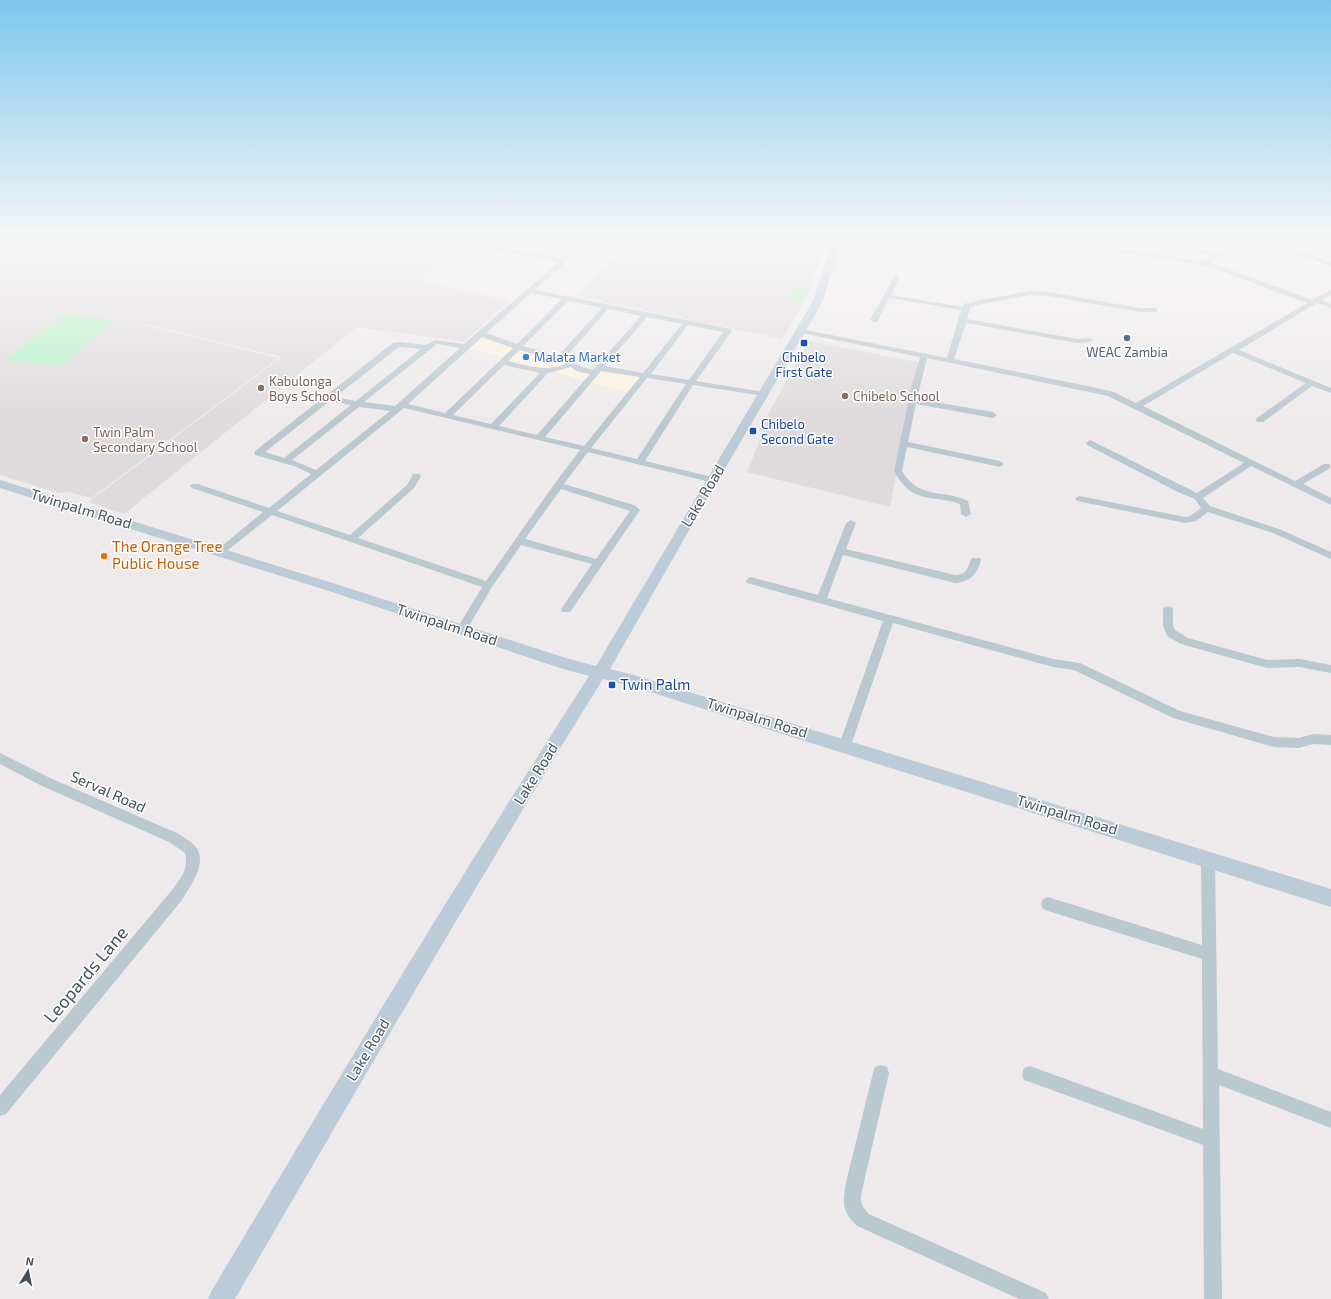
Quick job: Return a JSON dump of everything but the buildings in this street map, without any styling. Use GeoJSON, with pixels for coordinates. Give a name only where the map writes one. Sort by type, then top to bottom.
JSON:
{"type":"FeatureCollection","features":[{"type":"Feature","properties":{"kind":"main road","name":"Lake Road"},"geometry":{"type":"LineString","coordinates":[[221,1299],[388,1015],[537,771],[614,650],[681,532],[714,480],[819,300]]}},
{"type":"Feature","properties":{"kind":"main road","name":"Twinpalm Road"},"geometry":{"type":"LineString","coordinates":[[0,484],[220,552],[565,664],[634,681],[845,745],[1331,898]]}},
{"type":"Feature","properties":{"kind":"main road"},"geometry":{"type":"LineString","coordinates":[[614,650],[614,659],[618,667],[625,675],[634,681]]}},
{"type":"Feature","properties":{"kind":"main road"},"geometry":{"type":"LineString","coordinates":[[565,664],[574,670],[580,678],[584,687],[585,696]]}},
{"type":"Feature","properties":{"kind":"street"},"geometry":{"type":"LineString","coordinates":[[220,552],[399,407],[520,300]]}},
{"type":"Feature","properties":{"kind":"street"},"geometry":{"type":"LineString","coordinates":[[448,416],[518,348],[564,300]]}},
{"type":"Feature","properties":{"kind":"street"},"geometry":{"type":"LineString","coordinates":[[574,300],[724,329],[728,332],[692,381],[640,461]]}},
{"type":"Feature","properties":{"kind":"street"},"geometry":{"type":"LineString","coordinates":[[874,320],[885,300]]}},
{"type":"Feature","properties":{"kind":"street"},"geometry":{"type":"LineString","coordinates":[[907,300],[965,310]]}},
{"type":"Feature","properties":{"kind":"street"},"geometry":{"type":"LineString","coordinates":[[950,361],[967,306],[994,300]]}},
{"type":"Feature","properties":{"kind":"street"},"geometry":{"type":"LineString","coordinates":[[1080,300],[1140,310],[1154,310]]}},
{"type":"Feature","properties":{"kind":"street"},"geometry":{"type":"LineString","coordinates":[[1307,300],[1331,306]]}},
{"type":"Feature","properties":{"kind":"street"},"geometry":{"type":"LineString","coordinates":[[1136,407],[1318,300]]}},
{"type":"Feature","properties":{"kind":"street"},"geometry":{"type":"LineString","coordinates":[[560,360],[607,306]]}},
{"type":"Feature","properties":{"kind":"street"},"geometry":{"type":"LineString","coordinates":[[540,437],[646,314]]}},
{"type":"Feature","properties":{"kind":"street"},"geometry":{"type":"LineString","coordinates":[[963,320],[1077,341],[1090,340]]}},
{"type":"Feature","properties":{"kind":"street"},"geometry":{"type":"LineString","coordinates":[[461,630],[488,585],[558,485],[687,322]]}},
{"type":"Feature","properties":{"kind":"street"},"geometry":{"type":"LineString","coordinates":[[801,331],[1111,394],[1331,502]]}},
{"type":"Feature","properties":{"kind":"street"},"geometry":{"type":"LineString","coordinates":[[481,334],[518,348],[560,360],[579,369],[692,381],[764,394]]}},
{"type":"Feature","properties":{"kind":"street"},"geometry":{"type":"LineString","coordinates":[[287,460],[437,342],[466,347]]}},
{"type":"Feature","properties":{"kind":"street"},"geometry":{"type":"LineString","coordinates":[[316,473],[287,460],[258,453],[396,345],[404,344],[428,348]]}},
{"type":"Feature","properties":{"kind":"street"},"geometry":{"type":"LineString","coordinates":[[1233,350],[1331,391]]}},
{"type":"Feature","properties":{"kind":"street"},"geometry":{"type":"LineString","coordinates":[[924,355],[898,471],[901,479],[914,490],[928,495],[965,503],[966,514]]}},
{"type":"Feature","properties":{"kind":"street"},"geometry":{"type":"LineString","coordinates":[[503,362],[545,372],[556,371],[570,364]]}},
{"type":"Feature","properties":{"kind":"street"},"geometry":{"type":"LineString","coordinates":[[494,426],[545,372]]}},
{"type":"Feature","properties":{"kind":"street"},"geometry":{"type":"LineString","coordinates":[[1260,420],[1311,383]]}},
{"type":"Feature","properties":{"kind":"street"},"geometry":{"type":"LineString","coordinates":[[327,398],[357,404],[399,407],[448,416],[588,448],[714,480]]}},
{"type":"Feature","properties":{"kind":"street"},"geometry":{"type":"LineString","coordinates":[[913,401],[993,415]]}},
{"type":"Feature","properties":{"kind":"street"},"geometry":{"type":"LineString","coordinates":[[1090,443],[1181,490],[1198,497],[1207,508],[1276,531],[1331,556]]}},
{"type":"Feature","properties":{"kind":"street"},"geometry":{"type":"LineString","coordinates":[[903,444],[1000,464]]}},
{"type":"Feature","properties":{"kind":"street"},"geometry":{"type":"LineString","coordinates":[[1198,497],[1249,463]]}},
{"type":"Feature","properties":{"kind":"street"},"geometry":{"type":"LineString","coordinates":[[1295,485],[1327,466]]}},
{"type":"Feature","properties":{"kind":"street"},"geometry":{"type":"LineString","coordinates":[[352,538],[411,486],[416,476]]}},
{"type":"Feature","properties":{"kind":"street"},"geometry":{"type":"LineString","coordinates":[[558,485],[634,509],[634,513],[566,609]]}},
{"type":"Feature","properties":{"kind":"street"},"geometry":{"type":"LineString","coordinates":[[195,486],[488,585]]}},
{"type":"Feature","properties":{"kind":"street"},"geometry":{"type":"LineString","coordinates":[[1080,499],[1185,520],[1193,519],[1207,508]]}},
{"type":"Feature","properties":{"kind":"street"},"geometry":{"type":"LineString","coordinates":[[822,600],[851,523]]}},
{"type":"Feature","properties":{"kind":"street"},"geometry":{"type":"LineString","coordinates":[[519,541],[598,563]]}},
{"type":"Feature","properties":{"kind":"street"},"geometry":{"type":"LineString","coordinates":[[840,551],[955,579],[964,579],[970,575],[974,570],[976,560]]}},
{"type":"Feature","properties":{"kind":"street"},"geometry":{"type":"LineString","coordinates":[[751,581],[1053,663],[1076,666],[1177,716],[1274,742],[1299,743],[1313,739],[1331,740]]}},
{"type":"Feature","properties":{"kind":"street"},"geometry":{"type":"LineString","coordinates":[[1168,610],[1168,626],[1171,632],[1185,641],[1267,664],[1299,663],[1331,669]]}},
{"type":"Feature","properties":{"kind":"street"},"geometry":{"type":"LineString","coordinates":[[845,745],[889,619]]}},
{"type":"Feature","properties":{"kind":"street","name":"Serval Road"},"geometry":{"type":"LineString","coordinates":[[0,758],[46,782],[174,838],[190,850],[194,863]]}},
{"type":"Feature","properties":{"kind":"street"},"geometry":{"type":"LineString","coordinates":[[1208,860],[1213,1299]]}},
{"type":"Feature","properties":{"kind":"street","name":"Leopards Lane"},"geometry":{"type":"LineString","coordinates":[[0,1108],[177,895],[190,875],[194,863]]}},
{"type":"Feature","properties":{"kind":"street"},"geometry":{"type":"LineString","coordinates":[[1048,904],[1208,954]]}},
{"type":"Feature","properties":{"kind":"street"},"geometry":{"type":"LineString","coordinates":[[881,1073],[854,1182],[852,1199],[854,1211],[863,1220],[893,1235],[1040,1299]]}},
{"type":"Feature","properties":{"kind":"street"},"geometry":{"type":"LineString","coordinates":[[1030,1074],[1211,1140]]}},
{"type":"Feature","properties":{"kind":"street"},"geometry":{"type":"LineString","coordinates":[[1211,1074],[1331,1120]]}},
{"type":"Feature","properties":{"kind":"shaded area"},"geometry":{"type":"Polygon","coordinates":[[[0,300],[503,300],[509,301],[464,342],[357,327],[124,514],[88,502],[282,357],[144,324],[121,338],[143,325],[279,358],[91,498],[69,492],[59,493],[0,475],[0,300]]]}},
{"type":"Feature","properties":{"kind":"shaded area"},"geometry":{"type":"Polygon","coordinates":[[[594,300],[805,300],[782,339],[594,300]]]}},
{"type":"Feature","properties":{"kind":"shaded area","name":"Malata Market"},"geometry":{"type":"Polygon","coordinates":[[[481,334],[596,373],[600,368],[645,374],[631,394],[466,347],[481,334]]]}},
{"type":"Feature","properties":{"kind":"shaded area","name":"Chibelo School"},"geometry":{"type":"Polygon","coordinates":[[[809,341],[918,362],[890,507],[747,472],[763,432],[759,430],[809,341]]]}},
{"type":"Feature","properties":{"kind":"green space"},"geometry":{"type":"Polygon","coordinates":[[[64,314],[113,320],[62,365],[6,360],[64,314]]]}},
{"type":"Feature","properties":{"kind":"place","name":"WEAC Zambia"},"geometry":{"type":"Point","coordinates":[1127,338]}},
{"type":"Feature","properties":{"kind":"place","name":"Chibelo First Gate"},"geometry":{"type":"Point","coordinates":[804,343]}},
{"type":"Feature","properties":{"kind":"place","name":"Malata Market"},"geometry":{"type":"Point","coordinates":[526,357]}},
{"type":"Feature","properties":{"kind":"place","name":"Kabulonga Boys School"},"geometry":{"type":"Point","coordinates":[261,388]}},
{"type":"Feature","properties":{"kind":"place","name":"Chibelo School"},"geometry":{"type":"Point","coordinates":[845,396]}},
{"type":"Feature","properties":{"kind":"place","name":"Chibelo Second Gate"},"geometry":{"type":"Point","coordinates":[753,431]}},
{"type":"Feature","properties":{"kind":"place","name":"Twin Palm Secondary School"},"geometry":{"type":"Point","coordinates":[85,439]}},
{"type":"Feature","properties":{"kind":"place","name":"The Orange Tree Public House"},"geometry":{"type":"Point","coordinates":[104,556]}},
{"type":"Feature","properties":{"kind":"place","name":"Twin Palm"},"geometry":{"type":"Point","coordinates":[612,685]}}]}
